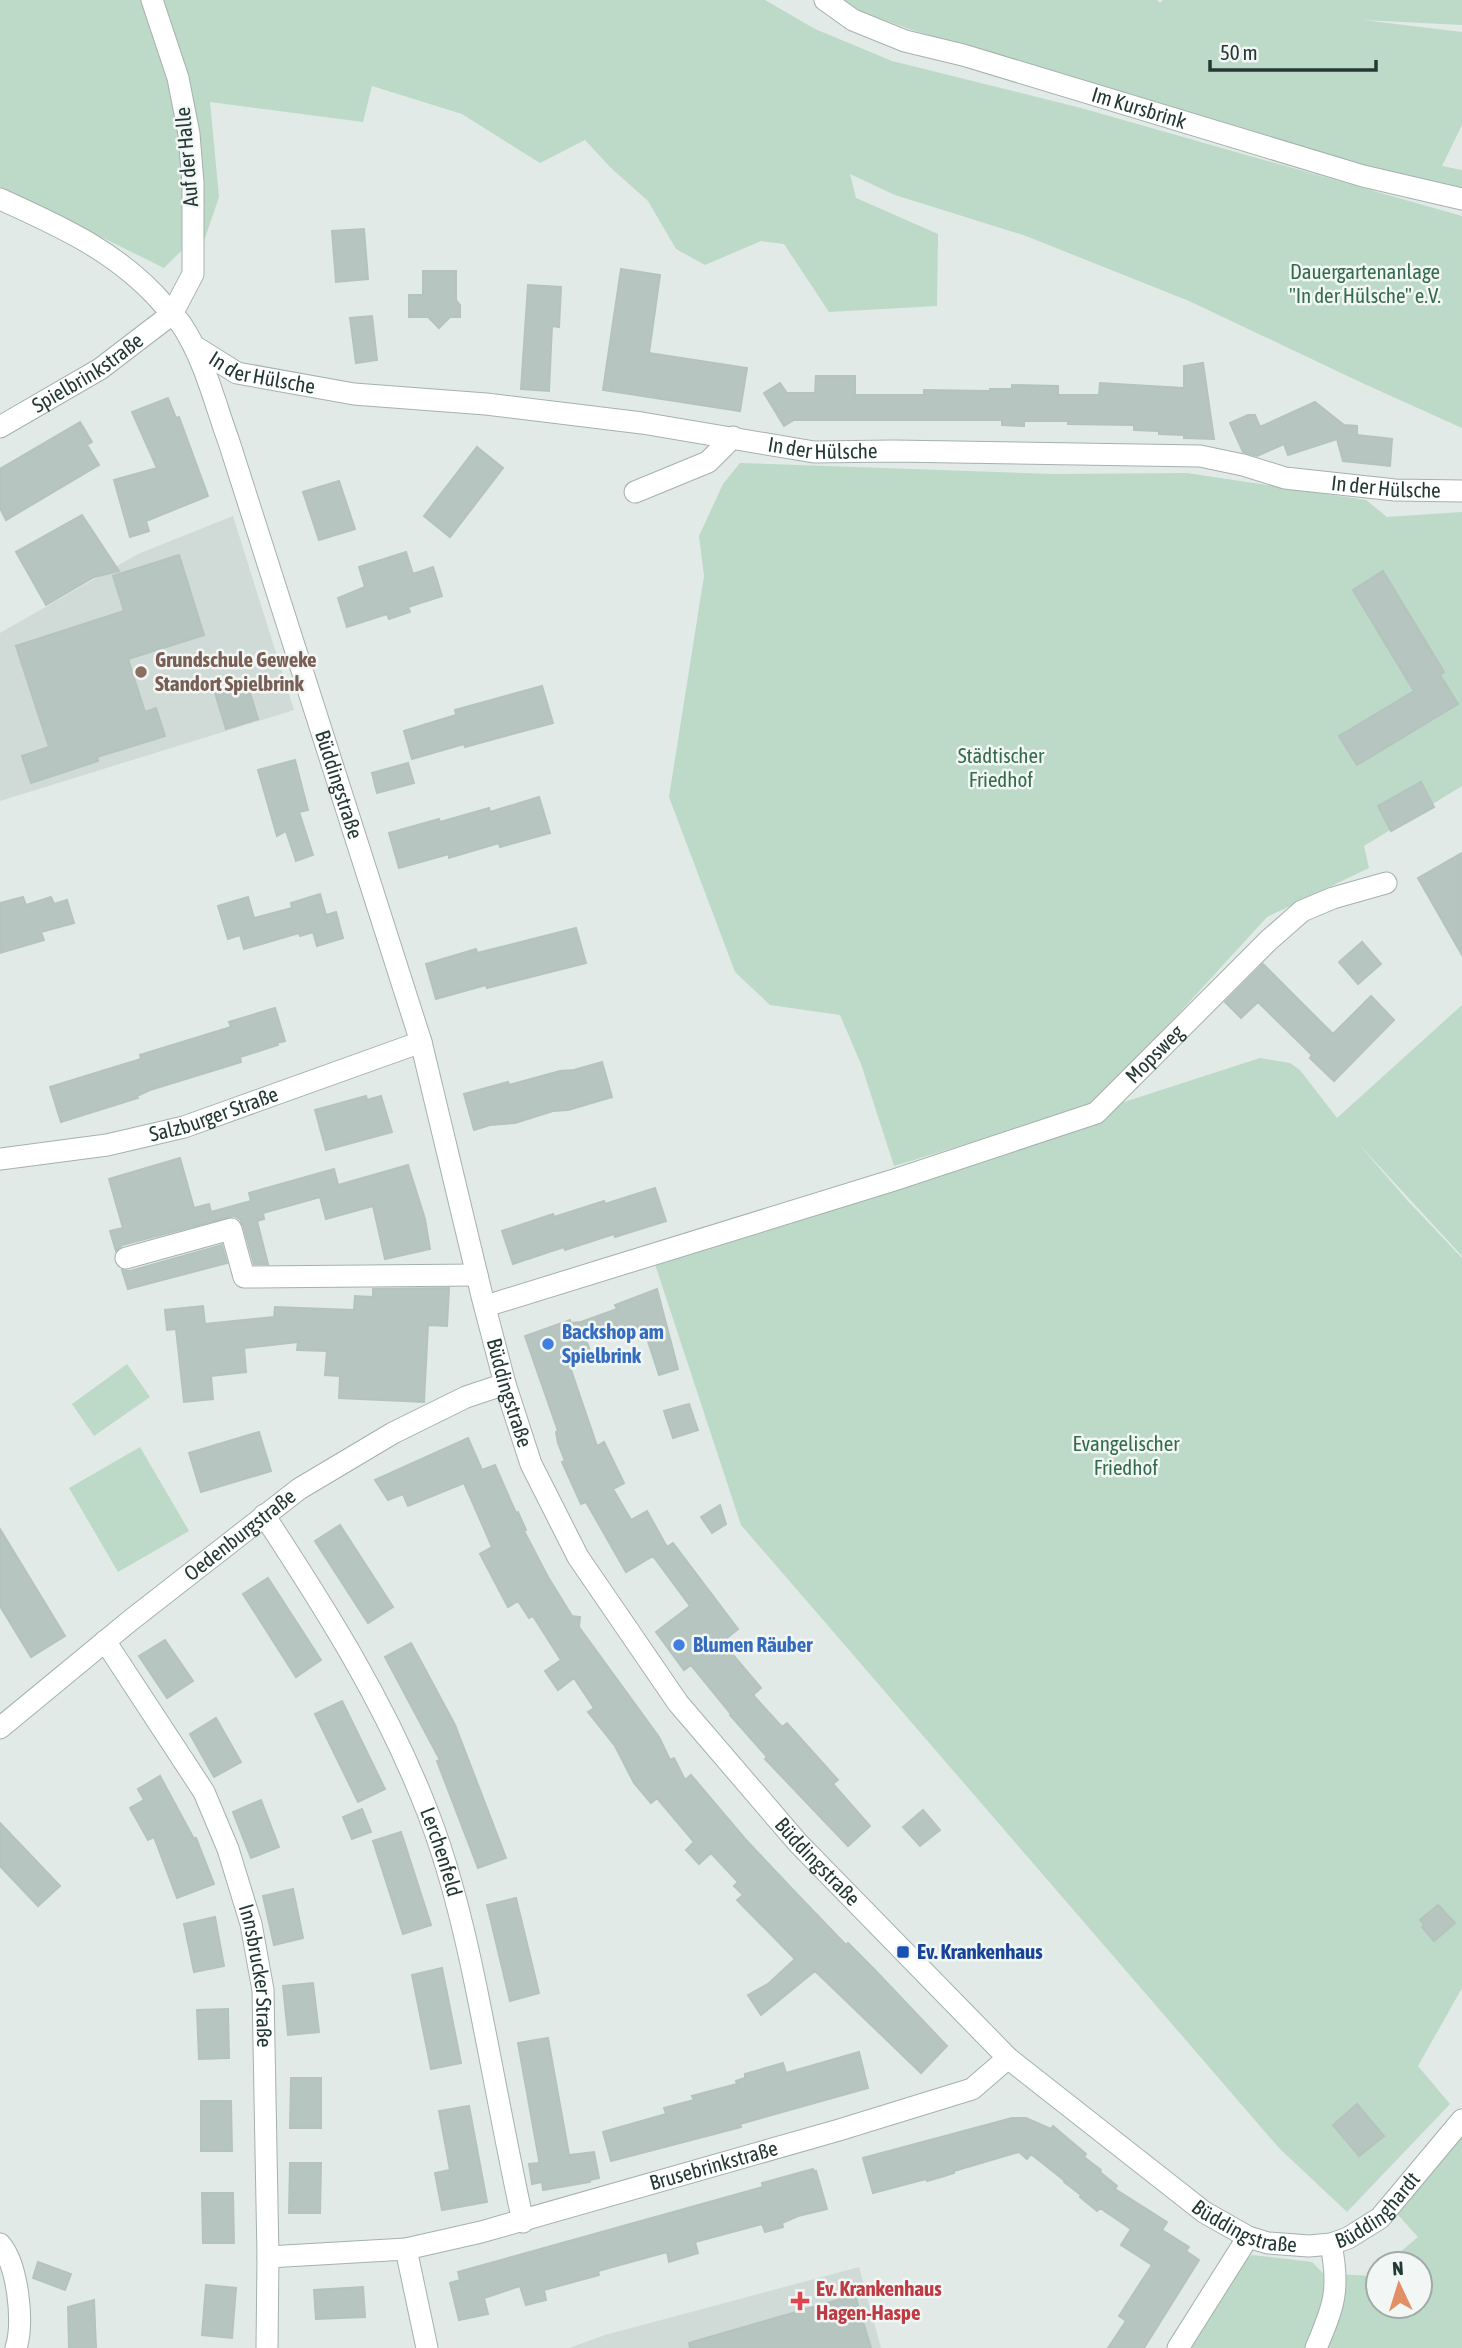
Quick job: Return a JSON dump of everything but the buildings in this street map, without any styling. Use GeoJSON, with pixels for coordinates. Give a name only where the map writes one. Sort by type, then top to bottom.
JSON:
{"type":"FeatureCollection","features":[{"type":"Feature","properties":{"kind":"street","name":"Auf der Halle"},"geometry":{"type":"LineString","coordinates":[[152,0],[178,78],[189,134],[193,183],[193,274],[172,314]]}},
{"type":"Feature","properties":{"kind":"street","name":"Im Kursbrink"},"geometry":{"type":"LineString","coordinates":[[825,0],[853,20],[905,41],[963,55],[1363,176],[1462,198]]}},
{"type":"Feature","properties":{"kind":"street","name":"Büddingstraße"},"geometry":{"type":"LineString","coordinates":[[0,199],[64,228],[110,256],[145,283],[182,325],[194,346],[229,442],[421,1042],[505,1384],[531,1464],[579,1557],[678,1703],[798,1843],[1008,2057],[1203,2212],[1248,2237],[1268,2244],[1331,2244]]}},
{"type":"Feature","properties":{"kind":"street","name":"Spielbrinkstraße"},"geometry":{"type":"LineString","coordinates":[[0,427],[100,369],[172,314]]}},
{"type":"Feature","properties":{"kind":"street","name":"In der Hülsche"},"geometry":{"type":"LineString","coordinates":[[194,346],[237,373],[354,394],[486,404],[642,423],[814,453],[894,451],[1200,456],[1285,478],[1395,490],[1462,491]]}},
{"type":"Feature","properties":{"kind":"street"},"geometry":{"type":"LineString","coordinates":[[635,492],[708,462],[733,438]]}},
{"type":"Feature","properties":{"kind":"street","name":"Mopsweg"},"geometry":{"type":"LineString","coordinates":[[486,1306],[894,1180],[1096,1113],[1269,940],[1302,911],[1333,898],[1386,883]]}},
{"type":"Feature","properties":{"kind":"street","name":"Salzburger Straße"},"geometry":{"type":"LineString","coordinates":[[0,1159],[107,1145],[184,1127],[421,1042]]}},
{"type":"Feature","properties":{"kind":"street"},"geometry":{"type":"LineString","coordinates":[[126,1258],[231,1229],[244,1277],[477,1275]]}},
{"type":"Feature","properties":{"kind":"street","name":"Oedenburgstraße"},"geometry":{"type":"LineString","coordinates":[[0,1728],[105,1641],[299,1489],[393,1433],[466,1397],[505,1384]]}},
{"type":"Feature","properties":{"kind":"street","name":"Lerchenfeld"},"geometry":{"type":"LineString","coordinates":[[264,1515],[327,1611],[368,1683],[402,1751],[429,1814],[448,1870],[467,1943],[523,2222]]}},
{"type":"Feature","properties":{"kind":"street","name":"Innsbrucker Straße"},"geometry":{"type":"LineString","coordinates":[[105,1641],[204,1792],[228,1849],[251,1924],[263,1990],[267,2348]]}},
{"type":"Feature","properties":{"kind":"street","name":"Brusebrinkstraße"},"geometry":{"type":"LineString","coordinates":[[268,2257],[406,2249],[523,2222],[972,2089],[1008,2057]]}},
{"type":"Feature","properties":{"kind":"street","name":"Büddinghardt"},"geometry":{"type":"LineString","coordinates":[[1315,2348],[1333,2308],[1337,2274],[1331,2244],[1348,2238],[1380,2218],[1462,2120]]}},
{"type":"Feature","properties":{"kind":"street"},"geometry":{"type":"LineString","coordinates":[[1178,2348],[1248,2237]]}},
{"type":"Feature","properties":{"kind":"street"},"geometry":{"type":"LineString","coordinates":[[0,2244],[10,2264],[20,2315],[16,2348]]}},
{"type":"Feature","properties":{"kind":"street"},"geometry":{"type":"LineString","coordinates":[[406,2249],[427,2348]]}},
{"type":"Feature","properties":{"kind":"shaded area","name":"Grundschule Geweke Standort Spielbrink"},"geometry":{"type":"Polygon","coordinates":[[[233,516],[294,710],[0,801],[0,633],[138,554],[233,516]]]}},
{"type":"Feature","properties":{"kind":"shaded area","name":"Ev. Krankenhaus Hagen-Haspe"},"geometry":{"type":"Polygon","coordinates":[[[859,2267],[881,2348],[569,2348],[605,2335],[859,2267]]]}},
{"type":"Feature","properties":{"kind":"green space","name":"Dauergartenanlage \"In der Hülsche\" e.V."},"geometry":{"type":"Polygon","coordinates":[[[0,0],[765,0],[815,29],[892,61],[1081,108],[1462,216],[1462,428],[1189,301],[1026,236],[895,195],[850,174],[856,198],[938,234],[937,306],[829,312],[784,244],[761,241],[705,265],[676,249],[648,201],[585,140],[540,163],[462,114],[372,86],[363,122],[210,102],[219,197],[201,250],[182,250],[164,268],[0,187],[0,0]]]}},
{"type":"Feature","properties":{"kind":"green space"},"geometry":{"type":"Polygon","coordinates":[[[839,0],[1157,0],[1160,3],[1163,0],[1462,0],[1462,25],[1363,20],[1462,32],[1462,125],[1442,166],[1462,170],[1462,190],[1257,140],[912,30],[853,9],[839,0]]]}},
{"type":"Feature","properties":{"kind":"green space","name":"Städtischer Friedhof"},"geometry":{"type":"Polygon","coordinates":[[[740,463],[1053,474],[1187,473],[1366,500],[1387,517],[1462,512],[1462,786],[1364,846],[1369,868],[1267,917],[1095,1105],[894,1166],[861,1064],[840,1015],[770,1005],[735,972],[669,797],[704,576],[699,536],[723,484],[740,463]]]}},
{"type":"Feature","properties":{"kind":"green space","name":"Evangelischer Friedhof"},"geometry":{"type":"Polygon","coordinates":[[[1462,1005],[1462,1256],[1357,1142],[1462,1258],[1462,1988],[1418,2066],[1450,2104],[1347,2212],[1279,2148],[741,1525],[652,1255],[1260,1058],[1290,1063],[1300,1070],[1337,1118],[1462,1005]]]}},
{"type":"Feature","properties":{"kind":"green space"},"geometry":{"type":"Polygon","coordinates":[[[127,1364],[150,1397],[94,1436],[72,1404],[127,1364]]]}},
{"type":"Feature","properties":{"kind":"green space"},"geometry":{"type":"Polygon","coordinates":[[[140,1447],[189,1531],[118,1572],[69,1488],[140,1447]]]}},
{"type":"Feature","properties":{"kind":"green space"},"geometry":{"type":"Polygon","coordinates":[[[1462,2120],[1462,2348],[1316,2348],[1337,2274],[1364,2276],[1364,2320],[1434,2320],[1434,2250],[1403,2250],[1418,2237],[1390,2206],[1462,2120]]]}},
{"type":"Feature","properties":{"kind":"green space"},"geometry":{"type":"Polygon","coordinates":[[[1252,2255],[1312,2262],[1326,2276],[1329,2298],[1307,2348],[1187,2348],[1237,2266],[1252,2255]]]}},
{"type":"Feature","properties":{"kind":"place","name":"Grundschule Geweke Standort Spielbrink"},"geometry":{"type":"Point","coordinates":[141,672]}},
{"type":"Feature","properties":{"kind":"place","name":"Backshop am Spielbrink"},"geometry":{"type":"Point","coordinates":[548,1344]}},
{"type":"Feature","properties":{"kind":"place","name":"Blumen Räuber"},"geometry":{"type":"Point","coordinates":[679,1645]}},
{"type":"Feature","properties":{"kind":"place","name":"Ev. Krankenhaus"},"geometry":{"type":"Point","coordinates":[903,1952]}},
{"type":"Feature","properties":{"kind":"place","name":"Ev. Krankenhaus Hagen-Haspe"},"geometry":{"type":"Point","coordinates":[800,2301]}}]}
